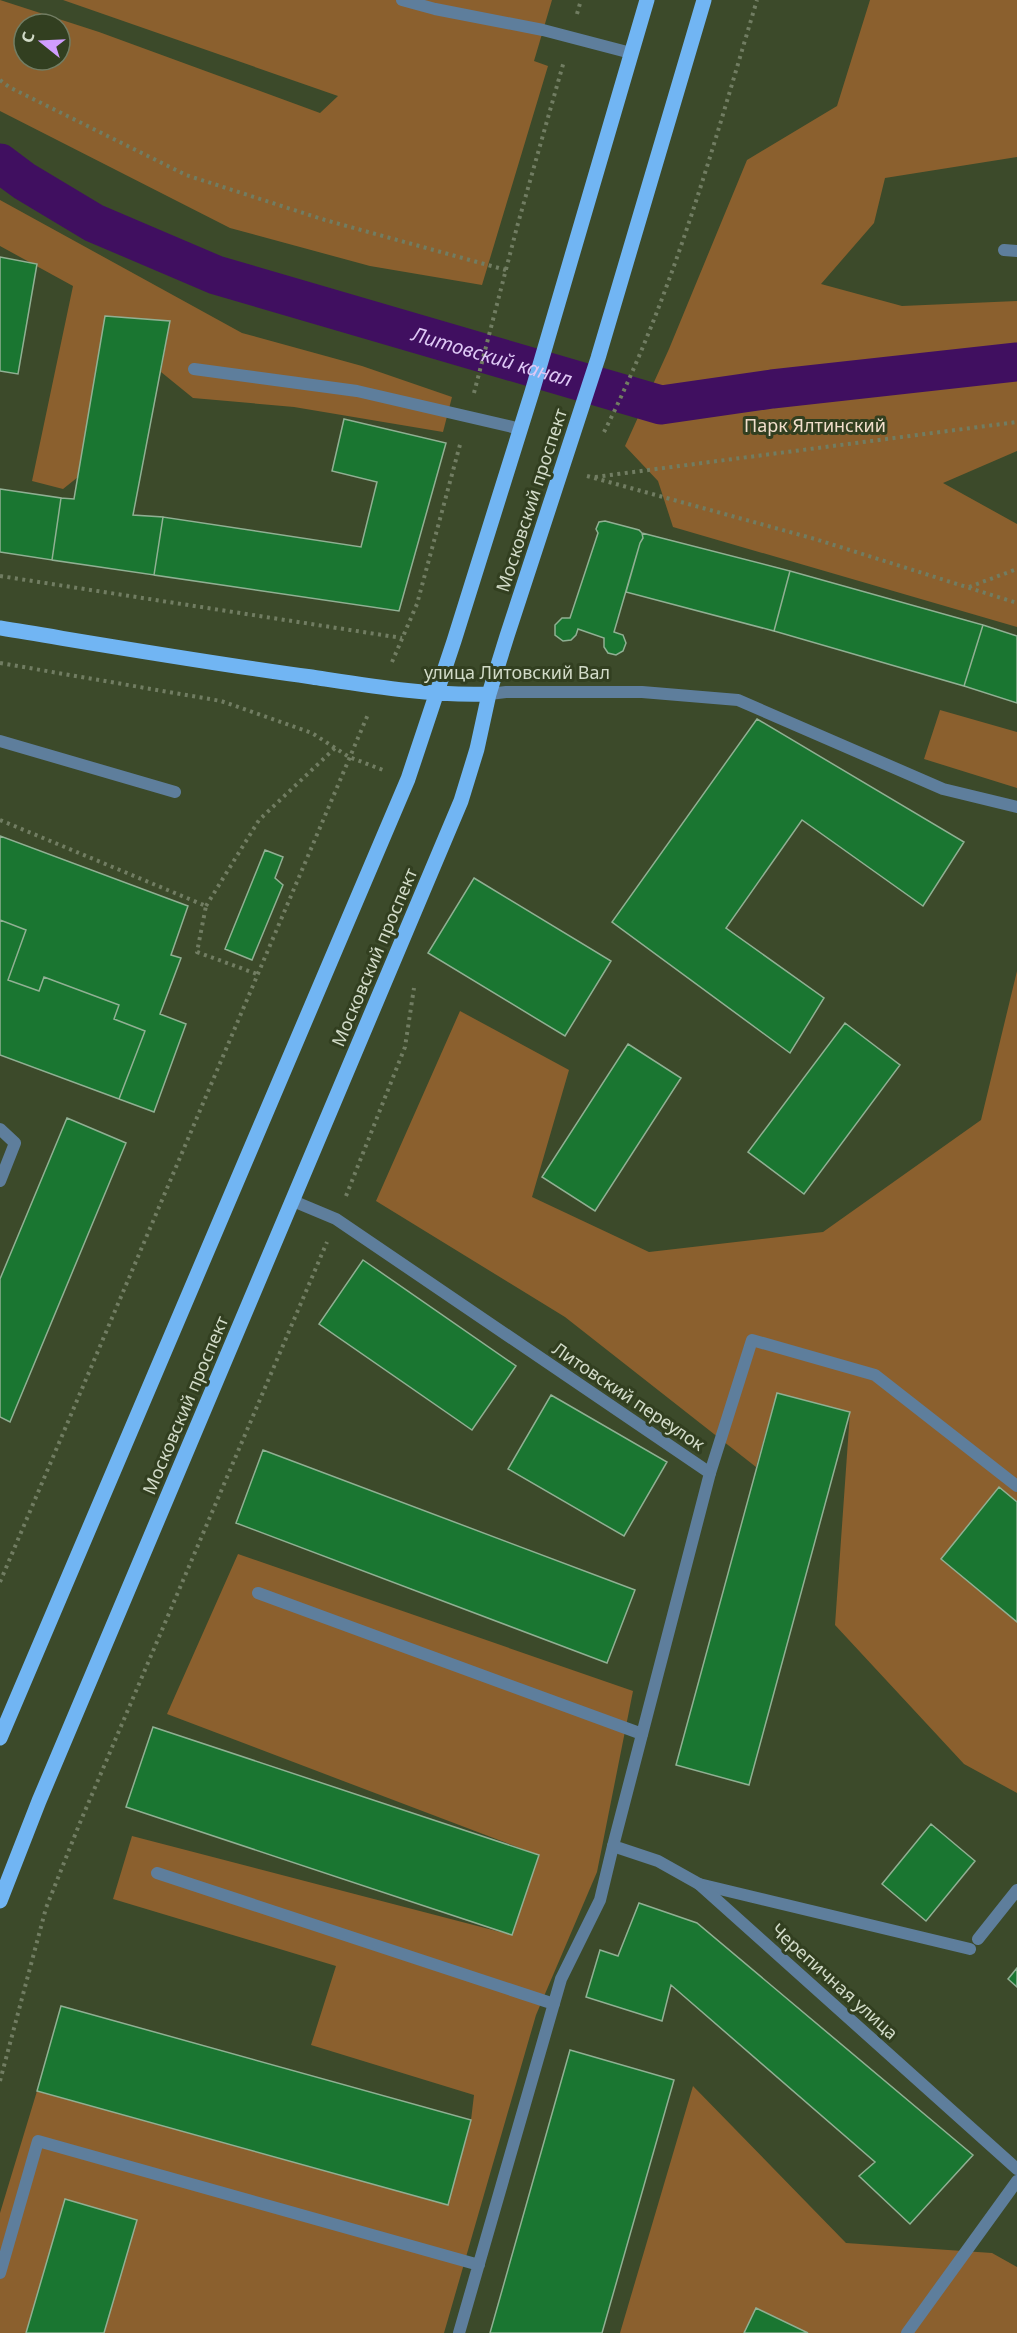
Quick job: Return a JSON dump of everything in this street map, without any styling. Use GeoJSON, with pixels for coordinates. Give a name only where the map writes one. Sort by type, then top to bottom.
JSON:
{"type":"FeatureCollection","features":[{"type":"Feature","properties":{"kind":"main road","name":"Московский проспект"},"geometry":{"type":"LineString","coordinates":[[0,1738],[408,779],[521,429],[647,0]]}},
{"type":"Feature","properties":{"kind":"main road","name":"Московский проспект"},"geometry":{"type":"LineString","coordinates":[[0,1901],[39,1801],[461,801],[477,749],[489,693],[598,358],[704,0]]}},
{"type":"Feature","properties":{"kind":"main road","name":"улица Литовский Вал"},"geometry":{"type":"LineString","coordinates":[[0,628],[228,666],[380,687],[436,694],[489,693]]}},
{"type":"Feature","properties":{"kind":"street"},"geometry":{"type":"LineString","coordinates":[[402,0],[543,30],[631,53]]}},
{"type":"Feature","properties":{"kind":"street"},"geometry":{"type":"LineString","coordinates":[[194,369],[357,391],[521,429]]}},
{"type":"Feature","properties":{"kind":"street","name":"улица Литовский Вал"},"geometry":{"type":"LineString","coordinates":[[489,693],[642,692],[738,700],[943,789],[1017,807]]}},
{"type":"Feature","properties":{"kind":"street"},"geometry":{"type":"LineString","coordinates":[[0,741],[175,792]]}},
{"type":"Feature","properties":{"kind":"street"},"geometry":{"type":"LineString","coordinates":[[0,1129],[15,1143],[0,1181]]}},
{"type":"Feature","properties":{"kind":"street","name":"Литовский переулок"},"geometry":{"type":"LineString","coordinates":[[293,1201],[336,1219],[710,1473],[600,1900],[561,1979],[459,2333]]}},
{"type":"Feature","properties":{"kind":"street"},"geometry":{"type":"LineString","coordinates":[[710,1473],[752,1340],[875,1375],[1017,1486]]}},
{"type":"Feature","properties":{"kind":"street"},"geometry":{"type":"LineString","coordinates":[[258,1593],[642,1734]]}},
{"type":"Feature","properties":{"kind":"street","name":"Черепичная улица"},"geometry":{"type":"LineString","coordinates":[[613,1846],[658,1861],[699,1884],[1017,2169]]}},
{"type":"Feature","properties":{"kind":"street"},"geometry":{"type":"LineString","coordinates":[[157,1873],[554,2004]]}},
{"type":"Feature","properties":{"kind":"street"},"geometry":{"type":"LineString","coordinates":[[699,1884],[974,1944],[1017,1890]]}},
{"type":"Feature","properties":{"kind":"street"},"geometry":{"type":"LineString","coordinates":[[0,2273],[38,2141],[479,2265]]}},
{"type":"Feature","properties":{"kind":"street"},"geometry":{"type":"LineString","coordinates":[[908,2333],[1017,2181]]}},
{"type":"Feature","properties":{"kind":"path"},"geometry":{"type":"LineString","coordinates":[[0,1582],[349,757],[417,604],[581,0]]}},
{"type":"Feature","properties":{"kind":"path"},"geometry":{"type":"LineString","coordinates":[[612,416],[634,372],[683,245],[757,0]]}},
{"type":"Feature","properties":{"kind":"path"},"geometry":{"type":"LineString","coordinates":[[0,81],[186,175],[325,220],[506,270]]}},
{"type":"Feature","properties":{"kind":"path"},"geometry":{"type":"LineString","coordinates":[[591,478],[1017,422]]}},
{"type":"Feature","properties":{"kind":"path"},"geometry":{"type":"LineString","coordinates":[[583,475],[815,539],[1017,603]]}},
{"type":"Feature","properties":{"kind":"path"},"geometry":{"type":"LineString","coordinates":[[968,587],[1017,569]]}},
{"type":"Feature","properties":{"kind":"path"},"geometry":{"type":"LineString","coordinates":[[0,576],[402,638]]}},
{"type":"Feature","properties":{"kind":"path"},"geometry":{"type":"LineString","coordinates":[[0,663],[221,701],[312,733],[349,757]]}},
{"type":"Feature","properties":{"kind":"path"},"geometry":{"type":"LineString","coordinates":[[257,975],[197,952],[206,906],[259,820],[335,748]]}},
{"type":"Feature","properties":{"kind":"path"},"geometry":{"type":"LineString","coordinates":[[0,820],[206,906]]}},
{"type":"Feature","properties":{"kind":"path"},"geometry":{"type":"LineString","coordinates":[[0,2081],[51,1898],[79,1825],[336,1219],[405,1047],[415,980]]}},
{"type":"Feature","properties":{"kind":"green space"},"geometry":{"type":"Polygon","coordinates":[[[0,0],[37,12],[12,12],[12,72],[72,72],[72,23],[320,113],[338,96],[63,0],[552,0],[534,61],[548,66],[482,285],[370,266],[230,228],[0,111],[0,0]]]}},
{"type":"Feature","properties":{"kind":"green space","name":"Парк Ялтинский"},"geometry":{"type":"Polygon","coordinates":[[[870,0],[1017,0],[1017,157],[885,178],[874,223],[821,284],[902,306],[1017,301],[1017,451],[943,483],[1017,524],[1017,627],[673,527],[658,481],[625,446],[669,349],[747,160],[837,106],[870,0]]]}},
{"type":"Feature","properties":{"kind":"green space"},"geometry":{"type":"Polygon","coordinates":[[[0,200],[242,333],[362,366],[452,397],[443,432],[294,407],[193,398],[161,372],[170,321],[106,316],[78,477],[63,489],[32,481],[73,286],[0,246],[0,200]]]}},
{"type":"Feature","properties":{"kind":"green space"},"geometry":{"type":"Polygon","coordinates":[[[940,710],[1017,732],[1017,788],[924,759],[940,710]]]}},
{"type":"Feature","properties":{"kind":"green space"},"geometry":{"type":"Polygon","coordinates":[[[1017,971],[1017,1793],[964,1764],[835,1625],[850,1412],[777,1393],[756,1467],[565,1317],[376,1201],[460,1011],[569,1070],[532,1197],[649,1252],[823,1232],[981,1120],[1017,971]]]}},
{"type":"Feature","properties":{"kind":"green space"},"geometry":{"type":"Polygon","coordinates":[[[238,1554],[633,1691],[597,1872],[536,2015],[444,2333],[0,2333],[0,2213],[37,2091],[448,2204],[471,2120],[474,2095],[311,2045],[336,1966],[113,1899],[132,1836],[512,1935],[538,1855],[167,1714],[238,1554]]]}},
{"type":"Feature","properties":{"kind":"green space"},"geometry":{"type":"Polygon","coordinates":[[[693,2086],[846,2243],[992,2253],[1017,2267],[1017,2333],[620,2333],[693,2086]]]}},
{"type":"Feature","properties":{"kind":"building"},"geometry":{"type":"Polygon","coordinates":[[[0,257],[37,264],[18,374],[0,371],[0,257]]]}},
{"type":"Feature","properties":{"kind":"building"},"geometry":{"type":"Polygon","coordinates":[[[105,316],[170,321],[133,515],[163,517],[154,575],[52,560],[61,498],[74,499],[105,316]]]}},
{"type":"Feature","properties":{"kind":"building"},"geometry":{"type":"Polygon","coordinates":[[[344,419],[446,443],[399,611],[154,575],[163,517],[361,547],[377,482],[332,471],[344,419]]]}},
{"type":"Feature","properties":{"kind":"building"},"geometry":{"type":"Polygon","coordinates":[[[0,489],[61,498],[52,560],[0,552],[0,489]]]}},
{"type":"Feature","properties":{"kind":"building"},"geometry":{"type":"Polygon","coordinates":[[[605,521],[639,530],[643,538],[614,632],[623,635],[626,643],[623,651],[616,655],[608,653],[604,647],[604,638],[578,629],[571,640],[563,641],[555,635],[555,625],[562,618],[570,618],[598,533],[596,529],[599,522],[605,521]]]}},
{"type":"Feature","properties":{"kind":"building"},"geometry":{"type":"Polygon","coordinates":[[[642,533],[790,571],[774,631],[626,592],[643,538],[642,533]]]}},
{"type":"Feature","properties":{"kind":"building"},"geometry":{"type":"Polygon","coordinates":[[[790,571],[983,625],[964,686],[774,631],[790,571]]]}},
{"type":"Feature","properties":{"kind":"building"},"geometry":{"type":"Polygon","coordinates":[[[983,625],[1017,636],[1017,703],[964,686],[983,625]]]}},
{"type":"Feature","properties":{"kind":"building"},"geometry":{"type":"Polygon","coordinates":[[[757,719],[964,842],[923,906],[802,820],[726,928],[824,998],[790,1053],[612,922],[757,719]]]}},
{"type":"Feature","properties":{"kind":"building"},"geometry":{"type":"Polygon","coordinates":[[[0,836],[188,906],[171,955],[181,958],[160,1014],[186,1024],[154,1112],[119,1099],[145,1031],[114,1019],[119,1005],[44,977],[39,991],[8,980],[26,930],[0,920],[0,836]]]}},
{"type":"Feature","properties":{"kind":"building"},"geometry":{"type":"Polygon","coordinates":[[[265,850],[283,857],[275,878],[283,885],[252,960],[225,949],[265,850]]]}},
{"type":"Feature","properties":{"kind":"building"},"geometry":{"type":"Polygon","coordinates":[[[474,878],[611,961],[565,1036],[428,953],[474,878]]]}},
{"type":"Feature","properties":{"kind":"building"},"geometry":{"type":"Polygon","coordinates":[[[0,920],[26,930],[8,980],[39,991],[44,977],[119,1005],[114,1019],[145,1031],[119,1099],[0,1055],[0,920]]]}},
{"type":"Feature","properties":{"kind":"building"},"geometry":{"type":"Polygon","coordinates":[[[845,1023],[900,1065],[804,1194],[748,1152],[845,1023]]]}},
{"type":"Feature","properties":{"kind":"building"},"geometry":{"type":"Polygon","coordinates":[[[628,1044],[681,1078],[595,1211],[542,1177],[628,1044]]]}},
{"type":"Feature","properties":{"kind":"building"},"geometry":{"type":"Polygon","coordinates":[[[67,1118],[126,1143],[10,1422],[0,1417],[0,1279],[67,1118]]]}},
{"type":"Feature","properties":{"kind":"building"},"geometry":{"type":"Polygon","coordinates":[[[363,1260],[516,1366],[472,1430],[319,1324],[363,1260]]]}},
{"type":"Feature","properties":{"kind":"building"},"geometry":{"type":"Polygon","coordinates":[[[777,1393],[850,1412],[749,1785],[676,1765],[777,1393]]]}},
{"type":"Feature","properties":{"kind":"building"},"geometry":{"type":"Polygon","coordinates":[[[551,1395],[667,1462],[624,1536],[508,1469],[551,1395]]]}},
{"type":"Feature","properties":{"kind":"building"},"geometry":{"type":"Polygon","coordinates":[[[263,1450],[635,1590],[607,1663],[236,1523],[263,1450]]]}},
{"type":"Feature","properties":{"kind":"building"},"geometry":{"type":"Polygon","coordinates":[[[999,1487],[1017,1502],[1017,1622],[941,1559],[999,1487]]]}},
{"type":"Feature","properties":{"kind":"building"},"geometry":{"type":"Polygon","coordinates":[[[153,1727],[539,1855],[512,1935],[126,1807],[153,1727]]]}},
{"type":"Feature","properties":{"kind":"building"},"geometry":{"type":"Polygon","coordinates":[[[931,1824],[975,1861],[926,1921],[882,1884],[931,1824]]]}},
{"type":"Feature","properties":{"kind":"building"},"geometry":{"type":"Polygon","coordinates":[[[639,1903],[697,1923],[973,2155],[910,2224],[859,2176],[875,2162],[671,1985],[662,2021],[586,1997],[600,1950],[618,1956],[639,1903]]]}},
{"type":"Feature","properties":{"kind":"building"},"geometry":{"type":"Polygon","coordinates":[[[1017,1968],[1017,1987],[1008,1979],[1017,1968]]]}},
{"type":"Feature","properties":{"kind":"building"},"geometry":{"type":"Polygon","coordinates":[[[61,2006],[471,2120],[448,2205],[37,2091],[61,2006]]]}},
{"type":"Feature","properties":{"kind":"building"},"geometry":{"type":"Polygon","coordinates":[[[570,2050],[674,2080],[602,2333],[490,2333],[570,2050]]]}},
{"type":"Feature","properties":{"kind":"building"},"geometry":{"type":"Polygon","coordinates":[[[65,2199],[137,2220],[104,2333],[26,2333],[65,2199]]]}},
{"type":"Feature","properties":{"kind":"building"},"geometry":{"type":"Polygon","coordinates":[[[756,2308],[808,2333],[744,2333],[756,2308]]]}},
{"type":"Feature","properties":{"kind":"waterway","name":"Литовский канал"},"geometry":{"type":"LineString","coordinates":[[0,163],[24,181],[94,223],[216,275],[661,405],[772,389],[1017,362]]}}]}
